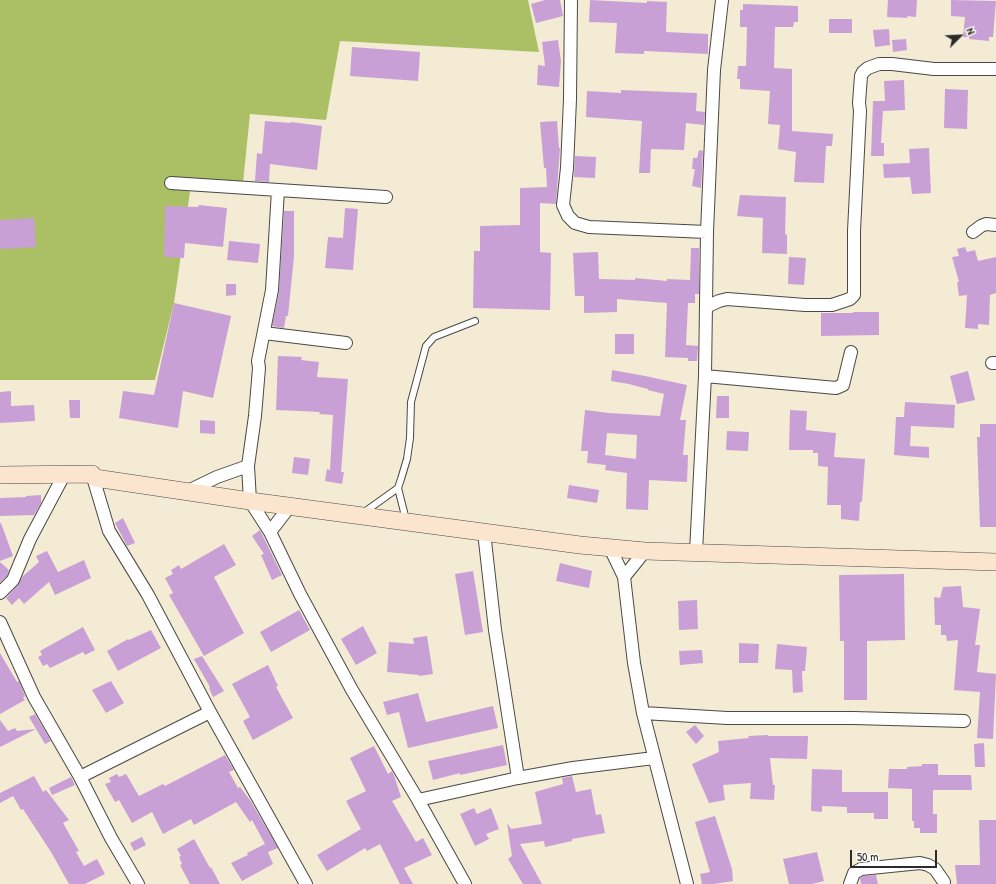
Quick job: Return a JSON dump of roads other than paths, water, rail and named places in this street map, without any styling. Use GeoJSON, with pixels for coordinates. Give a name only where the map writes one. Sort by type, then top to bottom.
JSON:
{"type":"FeatureCollection","features":[{"type":"Feature","properties":{"kind":"main road"},"geometry":{"type":"LineString","coordinates":[[0,475],[92,474],[95,478],[250,501],[580,545],[644,551],[996,562]]}},
{"type":"Feature","properties":{"kind":"street"},"geometry":{"type":"LineString","coordinates":[[571,0],[570,99],[567,168],[563,205],[568,216],[575,223],[589,227],[707,232]]}},
{"type":"Feature","properties":{"kind":"street"},"geometry":{"type":"LineString","coordinates":[[696,552],[705,376],[707,232],[714,70],[722,0]]}},
{"type":"Feature","properties":{"kind":"street"},"geometry":{"type":"LineString","coordinates":[[706,307],[727,299],[805,305],[832,305],[850,299],[854,295],[854,231],[860,111],[859,103],[861,76],[863,72],[868,68],[879,64],[934,69],[996,69]]}},
{"type":"Feature","properties":{"kind":"street"},"geometry":{"type":"LineString","coordinates":[[171,182],[386,197]]}},
{"type":"Feature","properties":{"kind":"street"},"geometry":{"type":"LineString","coordinates":[[278,190],[272,290],[258,361],[260,368],[248,466],[250,501],[270,532],[300,594],[352,690],[418,800],[465,884]]}},
{"type":"Feature","properties":{"kind":"street"},"geometry":{"type":"LineString","coordinates":[[974,232],[986,224],[996,225]]}},
{"type":"Feature","properties":{"kind":"street"},"geometry":{"type":"LineString","coordinates":[[264,333],[346,343]]}},
{"type":"Feature","properties":{"kind":"street"},"geometry":{"type":"LineString","coordinates":[[705,376],[836,388],[843,385],[851,352]]}},
{"type":"Feature","properties":{"kind":"street"},"geometry":{"type":"LineString","coordinates":[[186,492],[217,477],[248,466]]}},
{"type":"Feature","properties":{"kind":"street"},"geometry":{"type":"LineString","coordinates":[[92,474],[109,530],[148,595],[210,712],[306,884]]}},
{"type":"Feature","properties":{"kind":"street"},"geometry":{"type":"LineString","coordinates":[[0,593],[13,580],[30,539],[64,475]]}},
{"type":"Feature","properties":{"kind":"street"},"geometry":{"type":"LineString","coordinates":[[270,532],[290,506]]}},
{"type":"Feature","properties":{"kind":"street"},"geometry":{"type":"LineString","coordinates":[[484,532],[495,630],[518,778]]}},
{"type":"Feature","properties":{"kind":"street"},"geometry":{"type":"LineString","coordinates":[[610,548],[624,577],[634,663],[643,713],[687,884]]}},
{"type":"Feature","properties":{"kind":"street"},"geometry":{"type":"LineString","coordinates":[[624,577],[644,551]]}},
{"type":"Feature","properties":{"kind":"street"},"geometry":{"type":"LineString","coordinates":[[0,622],[34,697],[80,777],[111,838],[138,884]]}},
{"type":"Feature","properties":{"kind":"street"},"geometry":{"type":"LineString","coordinates":[[80,777],[210,712]]}},
{"type":"Feature","properties":{"kind":"street"},"geometry":{"type":"LineString","coordinates":[[643,713],[727,718],[853,718],[964,721]]}},
{"type":"Feature","properties":{"kind":"street"},"geometry":{"type":"LineString","coordinates":[[418,800],[518,778],[573,768],[654,758]]}},
{"type":"Feature","properties":{"kind":"street"},"geometry":{"type":"LineString","coordinates":[[850,884],[854,873],[861,869],[920,863],[928,865],[934,869],[944,882]]}},
{"type":"Feature","properties":{"kind":"lane"},"geometry":{"type":"LineString","coordinates":[[406,522],[398,488],[407,458],[410,438],[411,402],[426,346],[434,337],[475,322]]}},
{"type":"Feature","properties":{"kind":"lane"},"geometry":{"type":"LineString","coordinates":[[359,515],[398,488]]}}]}
